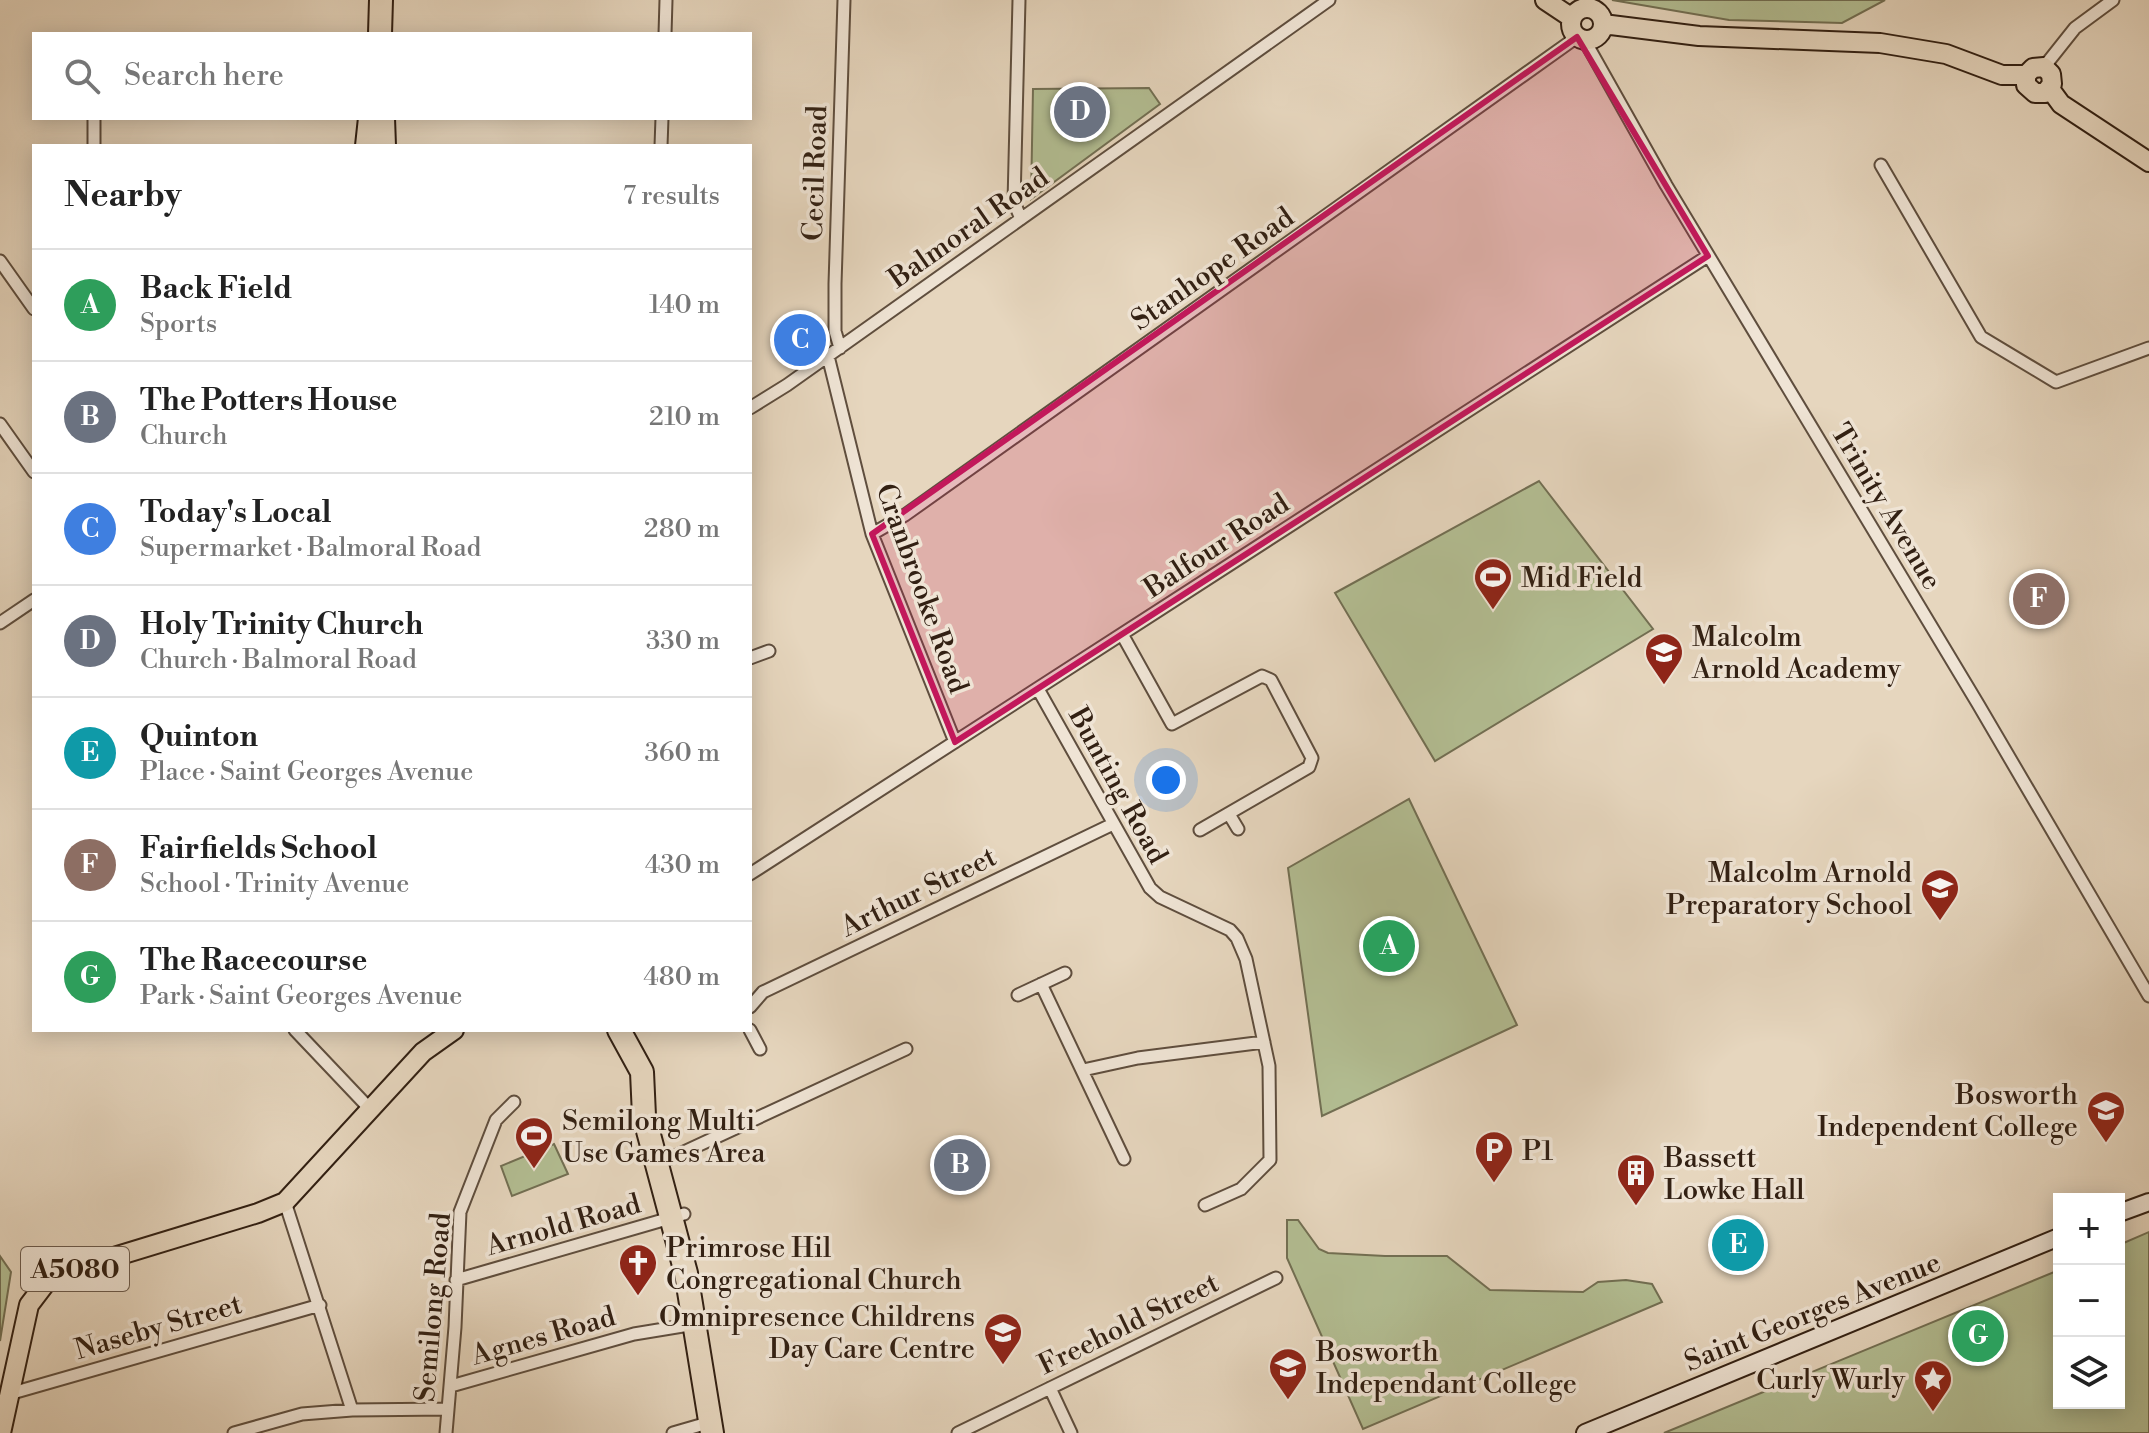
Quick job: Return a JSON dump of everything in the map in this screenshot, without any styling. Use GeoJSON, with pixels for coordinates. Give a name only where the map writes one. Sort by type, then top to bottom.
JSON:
{"type":"FeatureCollection","features":[{"type":"Feature","properties":{"kind":"highway"},"geometry":{"type":"LineString","coordinates":[[380,32],[381,0]]}},
{"type":"Feature","properties":{"kind":"highway"},"geometry":{"type":"LineString","coordinates":[[367,144],[370,120]]}},
{"type":"Feature","properties":{"kind":"highway"},"geometry":{"type":"LineString","coordinates":[[383,120],[384,144]]}},
{"type":"Feature","properties":{"kind":"highway"},"geometry":{"type":"LineString","coordinates":[[620,1032],[661,1116],[671,1158],[678,1216],[716,1429]]}},
{"type":"Feature","properties":{"kind":"highway"},"geometry":{"type":"LineString","coordinates":[[632,1032],[642,1072],[644,1116],[709,1322],[716,1429]]}},
{"type":"Feature","properties":{"kind":"main road"},"geometry":{"type":"LineString","coordinates":[[1545,0],[1572,18]]}},
{"type":"Feature","properties":{"kind":"main road"},"geometry":{"type":"LineString","coordinates":[[1588,8],[1597,11],[1603,24],[1598,36],[1581,39],[1571,28],[1572,18],[1578,11],[1588,8]]}},
{"type":"Feature","properties":{"kind":"main road"},"geometry":{"type":"LineString","coordinates":[[1603,24],[1699,36],[1880,43],[1946,54],[2002,75],[2035,71]]}},
{"type":"Feature","properties":{"kind":"main road"},"geometry":{"type":"LineString","coordinates":[[2035,71],[2026,85],[2031,91],[2040,94],[2050,89],[2061,104],[2090,126],[2149,162]]}},
{"type":"Feature","properties":{"kind":"main road","name":"A5080"},"geometry":{"type":"LineString","coordinates":[[1,1433],[29,1305],[48,1280],[58,1274],[285,1202],[423,1052],[451,1032]]}},
{"type":"Feature","properties":{"kind":"street"},"geometry":{"type":"LineString","coordinates":[[665,32],[666,0]]}},
{"type":"Feature","properties":{"kind":"street","name":"Cecil Road"},"geometry":{"type":"LineString","coordinates":[[840,348],[835,331],[835,284],[844,0]]}},
{"type":"Feature","properties":{"kind":"street"},"geometry":{"type":"LineString","coordinates":[[1019,0],[1014,202],[1021,219]]}},
{"type":"Feature","properties":{"kind":"street","name":"Balmoral Road"},"geometry":{"type":"LineString","coordinates":[[752,407],[840,348],[1329,0]]}},
{"type":"Feature","properties":{"kind":"street"},"geometry":{"type":"LineString","coordinates":[[2035,71],[2075,28],[2113,0]]}},
{"type":"Feature","properties":{"kind":"street","name":"Trinity Avenue"},"geometry":{"type":"LineString","coordinates":[[1581,39],[2149,996]]}},
{"type":"Feature","properties":{"kind":"street","name":"Stanhope Road"},"geometry":{"type":"LineString","coordinates":[[872,534],[930,498],[1581,39]]}},
{"type":"Feature","properties":{"kind":"street"},"geometry":{"type":"LineString","coordinates":[[94,120],[94,144]]}},
{"type":"Feature","properties":{"kind":"street"},"geometry":{"type":"LineString","coordinates":[[661,144],[662,120]]}},
{"type":"Feature","properties":{"kind":"street"},"geometry":{"type":"LineString","coordinates":[[1881,165],[1981,337],[2056,382],[2149,348]]}},
{"type":"Feature","properties":{"kind":"street","name":"Balfour Road"},"geometry":{"type":"LineString","coordinates":[[752,871],[1123,636],[1708,256]]}},
{"type":"Feature","properties":{"kind":"street"},"geometry":{"type":"LineString","coordinates":[[0,261],[32,306]]}},
{"type":"Feature","properties":{"kind":"street","name":"Cranbrooke Road"},"geometry":{"type":"LineString","coordinates":[[828,356],[872,534],[955,742]]}},
{"type":"Feature","properties":{"kind":"street"},"geometry":{"type":"LineString","coordinates":[[0,424],[32,469]]}},
{"type":"Feature","properties":{"kind":"street"},"geometry":{"type":"LineString","coordinates":[[0,623],[32,601]]}},
{"type":"Feature","properties":{"kind":"street"},"geometry":{"type":"LineString","coordinates":[[1123,636],[1172,724],[1262,676],[1271,680],[1312,758],[1309,767],[1200,830]]}},
{"type":"Feature","properties":{"kind":"street"},"geometry":{"type":"LineString","coordinates":[[752,657],[769,651]]}},
{"type":"Feature","properties":{"kind":"street","name":"Bunting Road"},"geometry":{"type":"LineString","coordinates":[[1038,689],[1150,888],[1160,897],[1220,924],[1237,938],[1246,959],[1270,1081],[1270,1160],[1241,1189],[1205,1205]]}},
{"type":"Feature","properties":{"kind":"street"},"geometry":{"type":"LineString","coordinates":[[1229,814],[1238,829]]}},
{"type":"Feature","properties":{"kind":"street","name":"Arthur Street"},"geometry":{"type":"LineString","coordinates":[[752,1005],[763,992],[1113,824]]}},
{"type":"Feature","properties":{"kind":"street"},"geometry":{"type":"LineString","coordinates":[[1018,995],[1065,973]]}},
{"type":"Feature","properties":{"kind":"street"},"geometry":{"type":"LineString","coordinates":[[1041,984],[1124,1159]]}},
{"type":"Feature","properties":{"kind":"street"},"geometry":{"type":"LineString","coordinates":[[299,1032],[369,1108]]}},
{"type":"Feature","properties":{"kind":"street"},"geometry":{"type":"LineString","coordinates":[[751,1032],[760,1049]]}},
{"type":"Feature","properties":{"kind":"street"},"geometry":{"type":"LineString","coordinates":[[1083,1070],[1138,1058],[1264,1042]]}},
{"type":"Feature","properties":{"kind":"street"},"geometry":{"type":"LineString","coordinates":[[671,1158],[906,1049]]}},
{"type":"Feature","properties":{"kind":"street","name":"Semilong Road"},"geometry":{"type":"LineString","coordinates":[[446,1433],[460,1212],[496,1120],[514,1102]]}},
{"type":"Feature","properties":{"kind":"street"},"geometry":{"type":"LineString","coordinates":[[285,1202],[352,1410]]}},
{"type":"Feature","properties":{"kind":"street"},"geometry":{"type":"LineString","coordinates":[[2125,1211],[2149,1202]]}},
{"type":"Feature","properties":{"kind":"street","name":"Arnold Road"},"geometry":{"type":"LineString","coordinates":[[456,1280],[678,1216]]}},
{"type":"Feature","properties":{"kind":"street","name":"Saint Georges Avenue"},"geometry":{"type":"LineString","coordinates":[[1585,1433],[2053,1239]]}},
{"type":"Feature","properties":{"kind":"street","name":"Freehold Street"},"geometry":{"type":"LineString","coordinates":[[958,1433],[1276,1278]]}},
{"type":"Feature","properties":{"kind":"street","name":"Naseby Street"},"geometry":{"type":"LineString","coordinates":[[9,1394],[320,1305]]}},
{"type":"Feature","properties":{"kind":"street","name":"Agnes Road"},"geometry":{"type":"LineString","coordinates":[[451,1386],[634,1334],[696,1324]]}},
{"type":"Feature","properties":{"kind":"street"},"geometry":{"type":"LineString","coordinates":[[1050,1388],[1071,1433]]}},
{"type":"Feature","properties":{"kind":"street"},"geometry":{"type":"LineString","coordinates":[[234,1433],[302,1414],[448,1409]]}},
{"type":"Feature","properties":{"kind":"street"},"geometry":{"type":"LineString","coordinates":[[673,1433],[716,1429]]}},
{"type":"Feature","properties":{"kind":"highlighted area"},"geometry":{"type":"Polygon","coordinates":[[[1577,37],[1708,256],[955,742],[872,534],[1577,37]]]}},
{"type":"Feature","properties":{"kind":"green space"},"geometry":{"type":"Polygon","coordinates":[[[1612,0],[1885,0],[1842,23],[1729,20],[1612,0]]]}},
{"type":"Feature","properties":{"kind":"green space"},"geometry":{"type":"Polygon","coordinates":[[[1149,88],[1160,104],[1031,199],[1033,89],[1149,88]]]}},
{"type":"Feature","properties":{"kind":"green space","name":"Mid Field"},"geometry":{"type":"Polygon","coordinates":[[[1539,481],[1653,629],[1435,761],[1335,593],[1539,481]]]}},
{"type":"Feature","properties":{"kind":"green space"},"geometry":{"type":"Polygon","coordinates":[[[1409,799],[1517,1025],[1322,1116],[1288,868],[1409,799]]]}},
{"type":"Feature","properties":{"kind":"green space","name":"Semilong Multi Use Games Area"},"geometry":{"type":"Polygon","coordinates":[[[554,1144],[568,1174],[512,1196],[501,1166],[554,1144]]]}},
{"type":"Feature","properties":{"kind":"green space"},"geometry":{"type":"Polygon","coordinates":[[[1287,1220],[1298,1220],[1319,1249],[1328,1253],[1447,1256],[1490,1290],[1583,1292],[1598,1282],[1626,1280],[1652,1284],[1662,1302],[1363,1429],[1287,1258],[1287,1220]]]}},
{"type":"Feature","properties":{"kind":"green space"},"geometry":{"type":"Polygon","coordinates":[[[2149,1232],[2149,1433],[1664,1433],[2053,1272],[2053,1409],[2125,1409],[2125,1242],[2149,1232]]]}},
{"type":"Feature","properties":{"kind":"green space"},"geometry":{"type":"Polygon","coordinates":[[[0,1256],[11,1272],[0,1341],[0,1256]]]}},
{"type":"Feature","properties":{"kind":"place","name":"Holy Trinity Church"},"geometry":{"type":"Point","coordinates":[1080,112]}},
{"type":"Feature","properties":{"kind":"place","name":"Today's Local"},"geometry":{"type":"Point","coordinates":[800,340]}},
{"type":"Feature","properties":{"kind":"place","name":"Fairfields School"},"geometry":{"type":"Point","coordinates":[2039,599]}},
{"type":"Feature","properties":{"kind":"place","name":"Mid Field"},"geometry":{"type":"Point","coordinates":[1493,611]}},
{"type":"Feature","properties":{"kind":"place","name":"Malcolm Arnold Academy"},"geometry":{"type":"Point","coordinates":[1664,686]}},
{"type":"Feature","properties":{"kind":"place","name":"Malcolm Arnold Preparatory School"},"geometry":{"type":"Point","coordinates":[1940,922]}},
{"type":"Feature","properties":{"kind":"place","name":"Back Field"},"geometry":{"type":"Point","coordinates":[1389,946]}},
{"type":"Feature","properties":{"kind":"place","name":"Bosworth Independent College"},"geometry":{"type":"Point","coordinates":[2106,1144]}},
{"type":"Feature","properties":{"kind":"place","name":"The Potters House"},"geometry":{"type":"Point","coordinates":[960,1165]}},
{"type":"Feature","properties":{"kind":"place","name":"Semilong Multi Use Games Area"},"geometry":{"type":"Point","coordinates":[534,1170]}},
{"type":"Feature","properties":{"kind":"place","name":"P1"},"geometry":{"type":"Point","coordinates":[1494,1184]}},
{"type":"Feature","properties":{"kind":"place","name":"Bassett Lowke Hall"},"geometry":{"type":"Point","coordinates":[1636,1207]}},
{"type":"Feature","properties":{"kind":"place","name":"Quinton"},"geometry":{"type":"Point","coordinates":[1738,1245]}},
{"type":"Feature","properties":{"kind":"place","name":"Primrose Hil Congregational Church"},"geometry":{"type":"Point","coordinates":[638,1297]}},
{"type":"Feature","properties":{"kind":"place","name":"The Racecourse"},"geometry":{"type":"Point","coordinates":[1978,1336]}},
{"type":"Feature","properties":{"kind":"place","name":"Omnipresence Childrens Day Care Centre"},"geometry":{"type":"Point","coordinates":[1003,1366]}},
{"type":"Feature","properties":{"kind":"place","name":"Bosworth Independant College"},"geometry":{"type":"Point","coordinates":[1288,1401]}},
{"type":"Feature","properties":{"kind":"place","name":"Curly Wurly"},"geometry":{"type":"Point","coordinates":[1933,1413]}}]}
